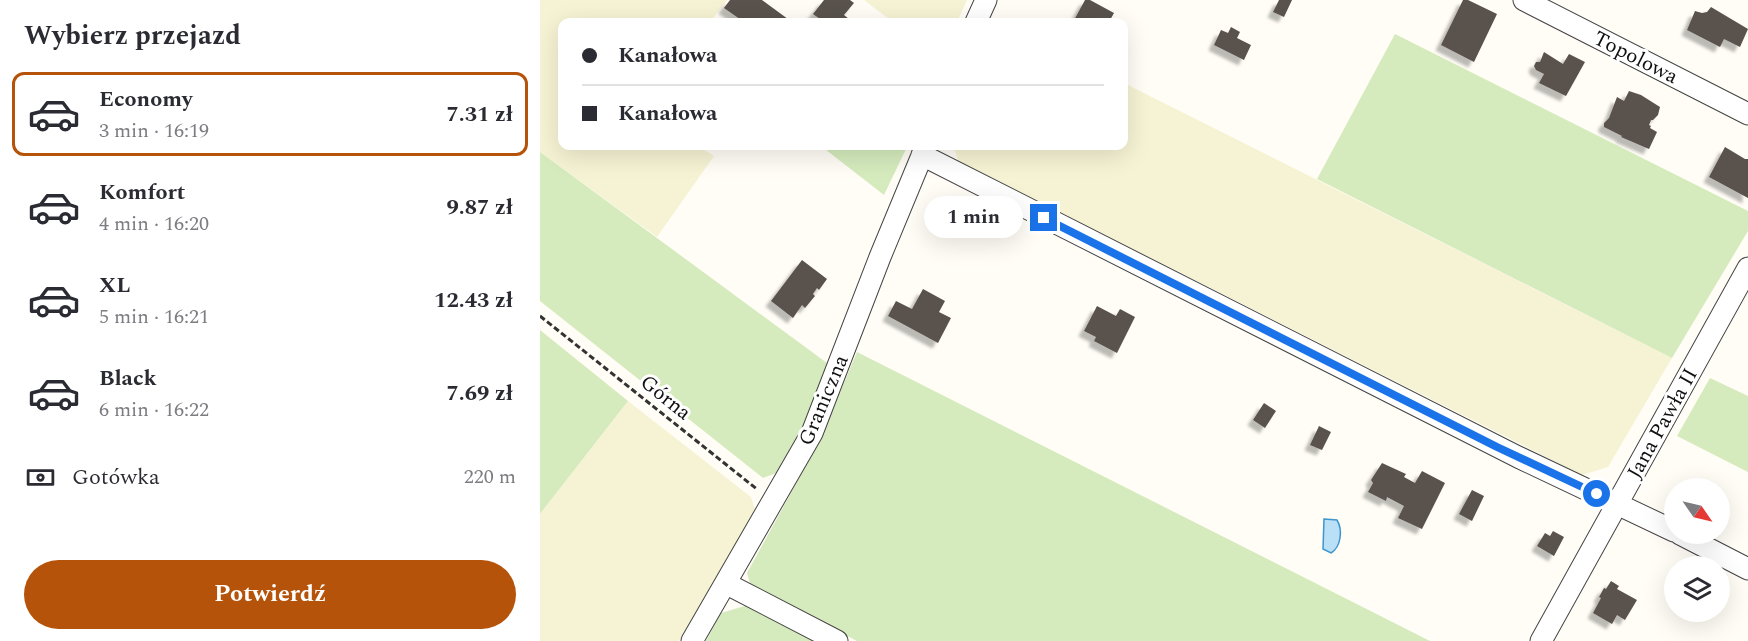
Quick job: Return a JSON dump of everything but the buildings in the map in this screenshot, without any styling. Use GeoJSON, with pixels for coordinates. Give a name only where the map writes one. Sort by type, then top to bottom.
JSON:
{"type":"FeatureCollection","features":[{"type":"Feature","properties":{"kind":"street"},"geometry":{"type":"LineString","coordinates":[[978,18],[986,0]]}},
{"type":"Feature","properties":{"kind":"street","name":"Topolowa"},"geometry":{"type":"LineString","coordinates":[[1524,0],[1748,114]]}},
{"type":"Feature","properties":{"kind":"street"},"geometry":{"type":"LineString","coordinates":[[924,150],[1497,447],[1664,526]]}},
{"type":"Feature","properties":{"kind":"street","name":"Graniczna"},"geometry":{"type":"LineString","coordinates":[[692,641],[727,584],[812,433],[924,150]]}},
{"type":"Feature","properties":{"kind":"street","name":"Jana Pawła II"},"geometry":{"type":"LineString","coordinates":[[1541,641],[1748,268]]}},
{"type":"Feature","properties":{"kind":"street"},"geometry":{"type":"LineString","coordinates":[[1699,544],[1748,569]]}},
{"type":"Feature","properties":{"kind":"street"},"geometry":{"type":"LineString","coordinates":[[727,584],[837,641]]}},
{"type":"Feature","properties":{"kind":"path","name":"Górna"},"geometry":{"type":"LineString","coordinates":[[540,316],[773,502]]}},
{"type":"Feature","properties":{"kind":"shaded area"},"geometry":{"type":"Polygon","coordinates":[[[540,0],[727,0],[713,18],[558,18],[558,150],[704,150],[714,156],[657,237],[540,152],[540,0]]]}},
{"type":"Feature","properties":{"kind":"shaded area"},"geometry":{"type":"Polygon","coordinates":[[[864,0],[967,0],[959,18],[888,18],[864,0]]]}},
{"type":"Feature","properties":{"kind":"shaded area"},"geometry":{"type":"Polygon","coordinates":[[[1128,85],[1672,358],[1608,467],[1582,475],[958,161],[955,150],[1128,150],[1128,85]]]}},
{"type":"Feature","properties":{"kind":"shaded area"},"geometry":{"type":"Polygon","coordinates":[[[628,401],[751,497],[756,512],[679,641],[540,641],[540,514],[628,401]]]}},
{"type":"Feature","properties":{"kind":"green space"},"geometry":{"type":"Polygon","coordinates":[[[1395,34],[1748,211],[1748,231],[1672,358],[1317,179],[1395,34]]]}},
{"type":"Feature","properties":{"kind":"green space"},"geometry":{"type":"Polygon","coordinates":[[[826,150],[906,150],[884,195],[826,150]]]}},
{"type":"Feature","properties":{"kind":"green space"},"geometry":{"type":"Polygon","coordinates":[[[540,152],[827,363],[802,438],[782,471],[763,478],[540,301],[540,152]]]}},
{"type":"Feature","properties":{"kind":"green space"},"geometry":{"type":"Polygon","coordinates":[[[540,330],[628,401],[540,514],[540,330]]]}},
{"type":"Feature","properties":{"kind":"green space"},"geometry":{"type":"Polygon","coordinates":[[[857,352],[1430,641],[857,641],[751,587],[747,573],[819,442],[857,352]]]}},
{"type":"Feature","properties":{"kind":"green space"},"geometry":{"type":"Polygon","coordinates":[[[1710,378],[1748,396],[1748,472],[1677,436],[1710,378]]]}},
{"type":"Feature","properties":{"kind":"green space"},"geometry":{"type":"Polygon","coordinates":[[[748,605],[818,641],[706,641],[721,613],[748,605]]]}},
{"type":"Feature","properties":{"kind":"water"},"geometry":{"type":"Polygon","coordinates":[[[1324,519],[1337,520],[1340,529],[1339,543],[1331,553],[1323,549],[1324,519]]]}},
{"type":"Feature","properties":{"kind":"route"},"geometry":{"type":"LineString","coordinates":[[1044,218],[1497,447],[1597,494]]}}]}
